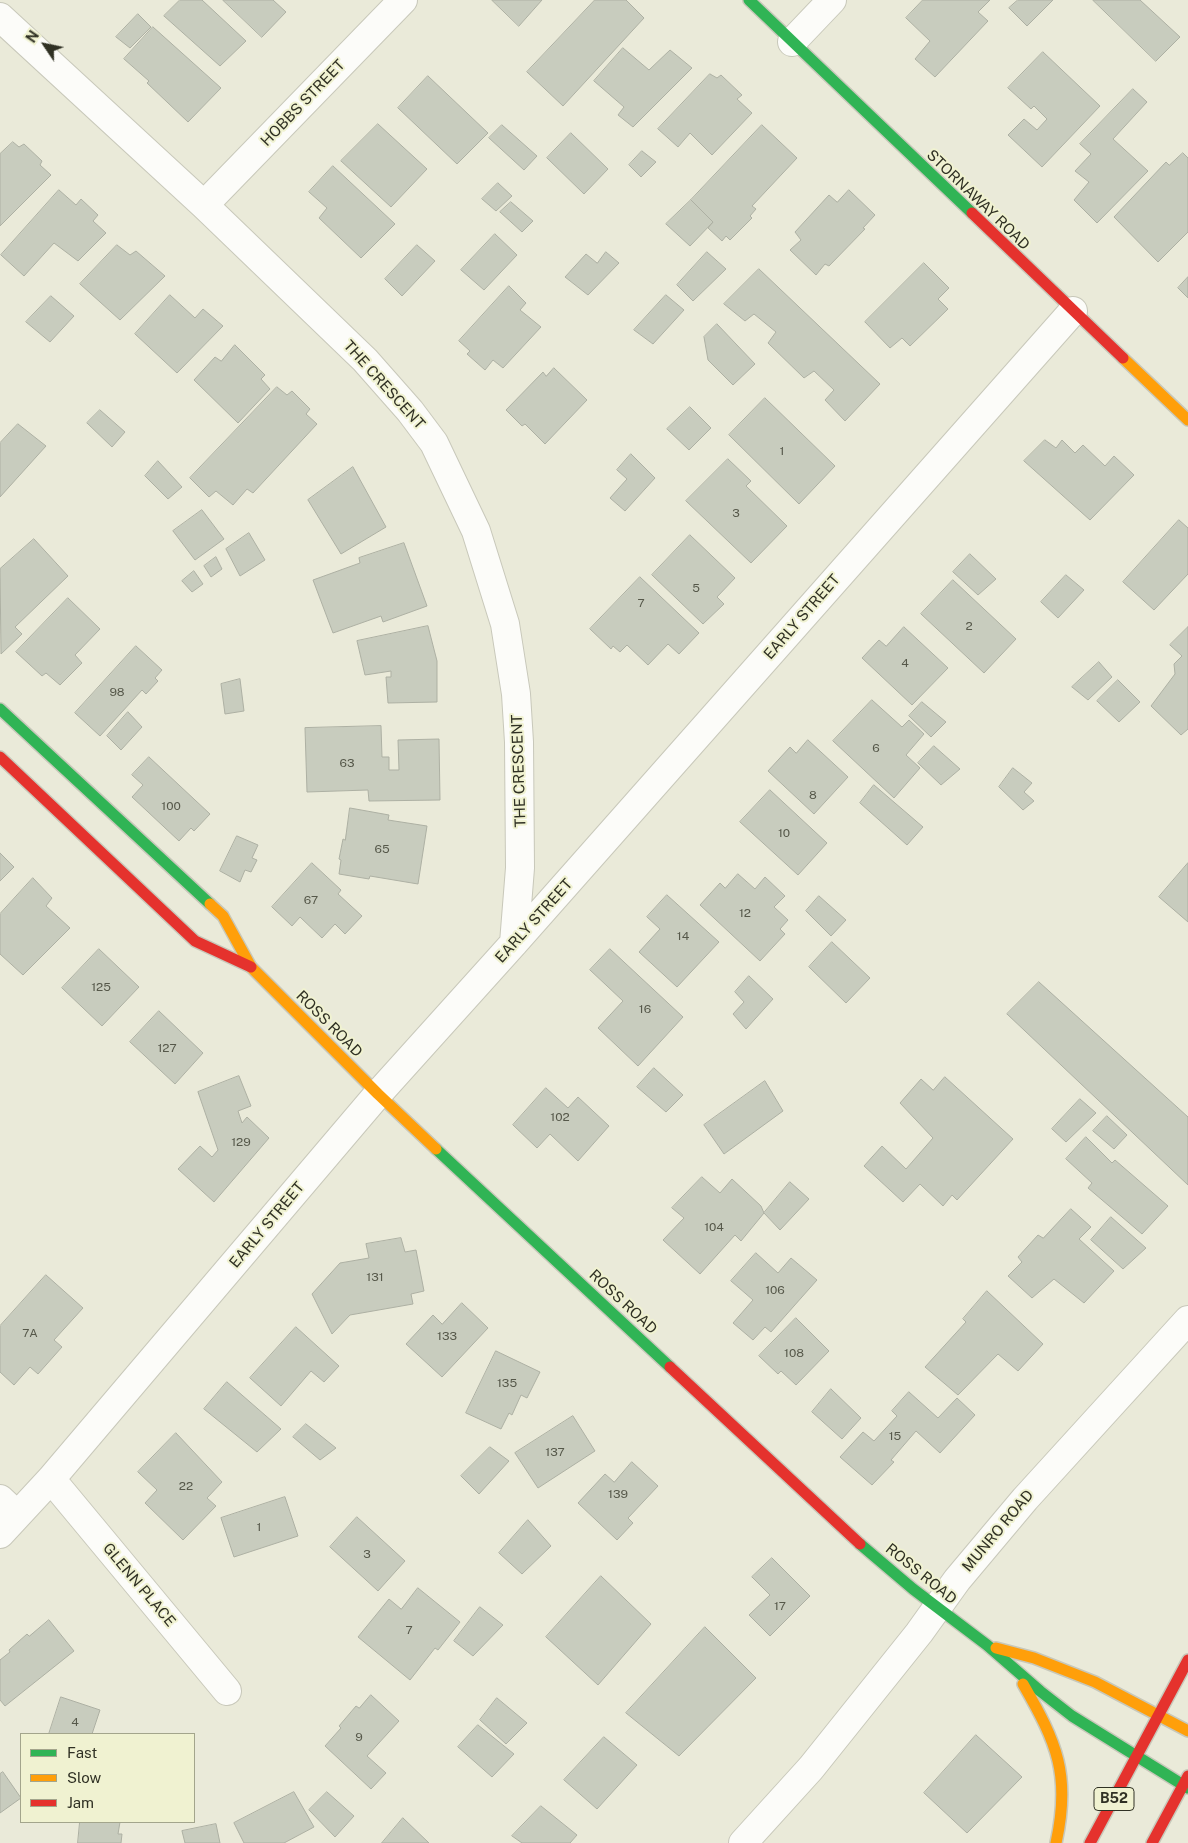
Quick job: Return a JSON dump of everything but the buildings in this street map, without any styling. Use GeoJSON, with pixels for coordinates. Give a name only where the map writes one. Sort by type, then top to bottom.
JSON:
{"type":"FeatureCollection","features":[{"type":"Feature","properties":{"kind":"main road","name":"STORNAWAY ROAD"},"geometry":{"type":"LineString","coordinates":[[749,0],[1188,420]]}},
{"type":"Feature","properties":{"kind":"main road","name":"ROSS ROAD"},"geometry":{"type":"LineString","coordinates":[[0,709],[223,916],[251,967],[378,1094],[861,1545],[913,1589],[938,1606],[987,1645],[1072,1716],[1186,1783]]}},
{"type":"Feature","properties":{"kind":"main road","name":"ROSS ROAD"},"geometry":{"type":"LineString","coordinates":[[0,757],[195,941],[251,967]]}},
{"type":"Feature","properties":{"kind":"main road","name":"ROSS ROAD"},"geometry":{"type":"LineString","coordinates":[[987,1645],[1068,1670],[1095,1682],[1188,1731]]}},
{"type":"Feature","properties":{"kind":"main road","name":"B52"},"geometry":{"type":"LineString","coordinates":[[1090,1843],[1188,1660]]}},
{"type":"Feature","properties":{"kind":"main road"},"geometry":{"type":"LineString","coordinates":[[1015,1668],[1046,1727],[1062,1775],[1064,1799],[1056,1843]]}},
{"type":"Feature","properties":{"kind":"main road"},"geometry":{"type":"LineString","coordinates":[[1152,1843],[1186,1783]]}},
{"type":"Feature","properties":{"kind":"street","name":"HOBBS STREET"},"geometry":{"type":"LineString","coordinates":[[204,206],[403,0]]}},
{"type":"Feature","properties":{"kind":"street"},"geometry":{"type":"LineString","coordinates":[[792,42],[832,0]]}},
{"type":"Feature","properties":{"kind":"street","name":"THE CRESCENT"},"geometry":{"type":"LineString","coordinates":[[0,17],[204,206],[365,360],[410,410],[434,443],[476,531],[505,624],[516,694],[519,742],[520,868],[514,943]]}},
{"type":"Feature","properties":{"kind":"street","name":"EARLY STREET"},"geometry":{"type":"LineString","coordinates":[[6,1516],[51,1479],[378,1094],[1073,312]]}},
{"type":"Feature","properties":{"kind":"street","name":"MUNRO ROAD"},"geometry":{"type":"LineString","coordinates":[[743,1843],[811,1768],[957,1580],[1025,1499],[1188,1320]]}},
{"type":"Feature","properties":{"kind":"street","name":"GLENN PLACE"},"geometry":{"type":"LineString","coordinates":[[51,1479],[227,1691]]}},
{"type":"Feature","properties":{"kind":"traffic: fast"},"geometry":{"type":"LineString","coordinates":[[749,0],[972,213]]}},
{"type":"Feature","properties":{"kind":"traffic: fast"},"geometry":{"type":"LineString","coordinates":[[0,709],[210,904]]}},
{"type":"Feature","properties":{"kind":"traffic: fast"},"geometry":{"type":"LineString","coordinates":[[436,1149],[670,1367]]}},
{"type":"Feature","properties":{"kind":"traffic: fast"},"geometry":{"type":"LineString","coordinates":[[860,1544],[913,1589],[987,1645],[1072,1716],[1188,1788]]}},
{"type":"Feature","properties":{"kind":"traffic: slow"},"geometry":{"type":"LineString","coordinates":[[1123,358],[1188,420]]}},
{"type":"Feature","properties":{"kind":"traffic: slow"},"geometry":{"type":"LineString","coordinates":[[210,904],[223,916],[251,967],[436,1149]]}},
{"type":"Feature","properties":{"kind":"traffic: slow"},"geometry":{"type":"LineString","coordinates":[[996,1648],[1034,1658],[1095,1682],[1188,1731]]}},
{"type":"Feature","properties":{"kind":"traffic: slow"},"geometry":{"type":"LineString","coordinates":[[1023,1684],[1045,1724],[1058,1760],[1062,1798],[1056,1843]]}},
{"type":"Feature","properties":{"kind":"traffic: jam"},"geometry":{"type":"LineString","coordinates":[[972,213],[1123,358]]}},
{"type":"Feature","properties":{"kind":"traffic: jam"},"geometry":{"type":"LineString","coordinates":[[0,757],[195,941],[251,967]]}},
{"type":"Feature","properties":{"kind":"traffic: jam"},"geometry":{"type":"LineString","coordinates":[[670,1367],[860,1544]]}},
{"type":"Feature","properties":{"kind":"traffic: jam"},"geometry":{"type":"LineString","coordinates":[[1090,1843],[1188,1660]]}},
{"type":"Feature","properties":{"kind":"traffic: jam"},"geometry":{"type":"LineString","coordinates":[[1152,1843],[1188,1776]]}}]}
